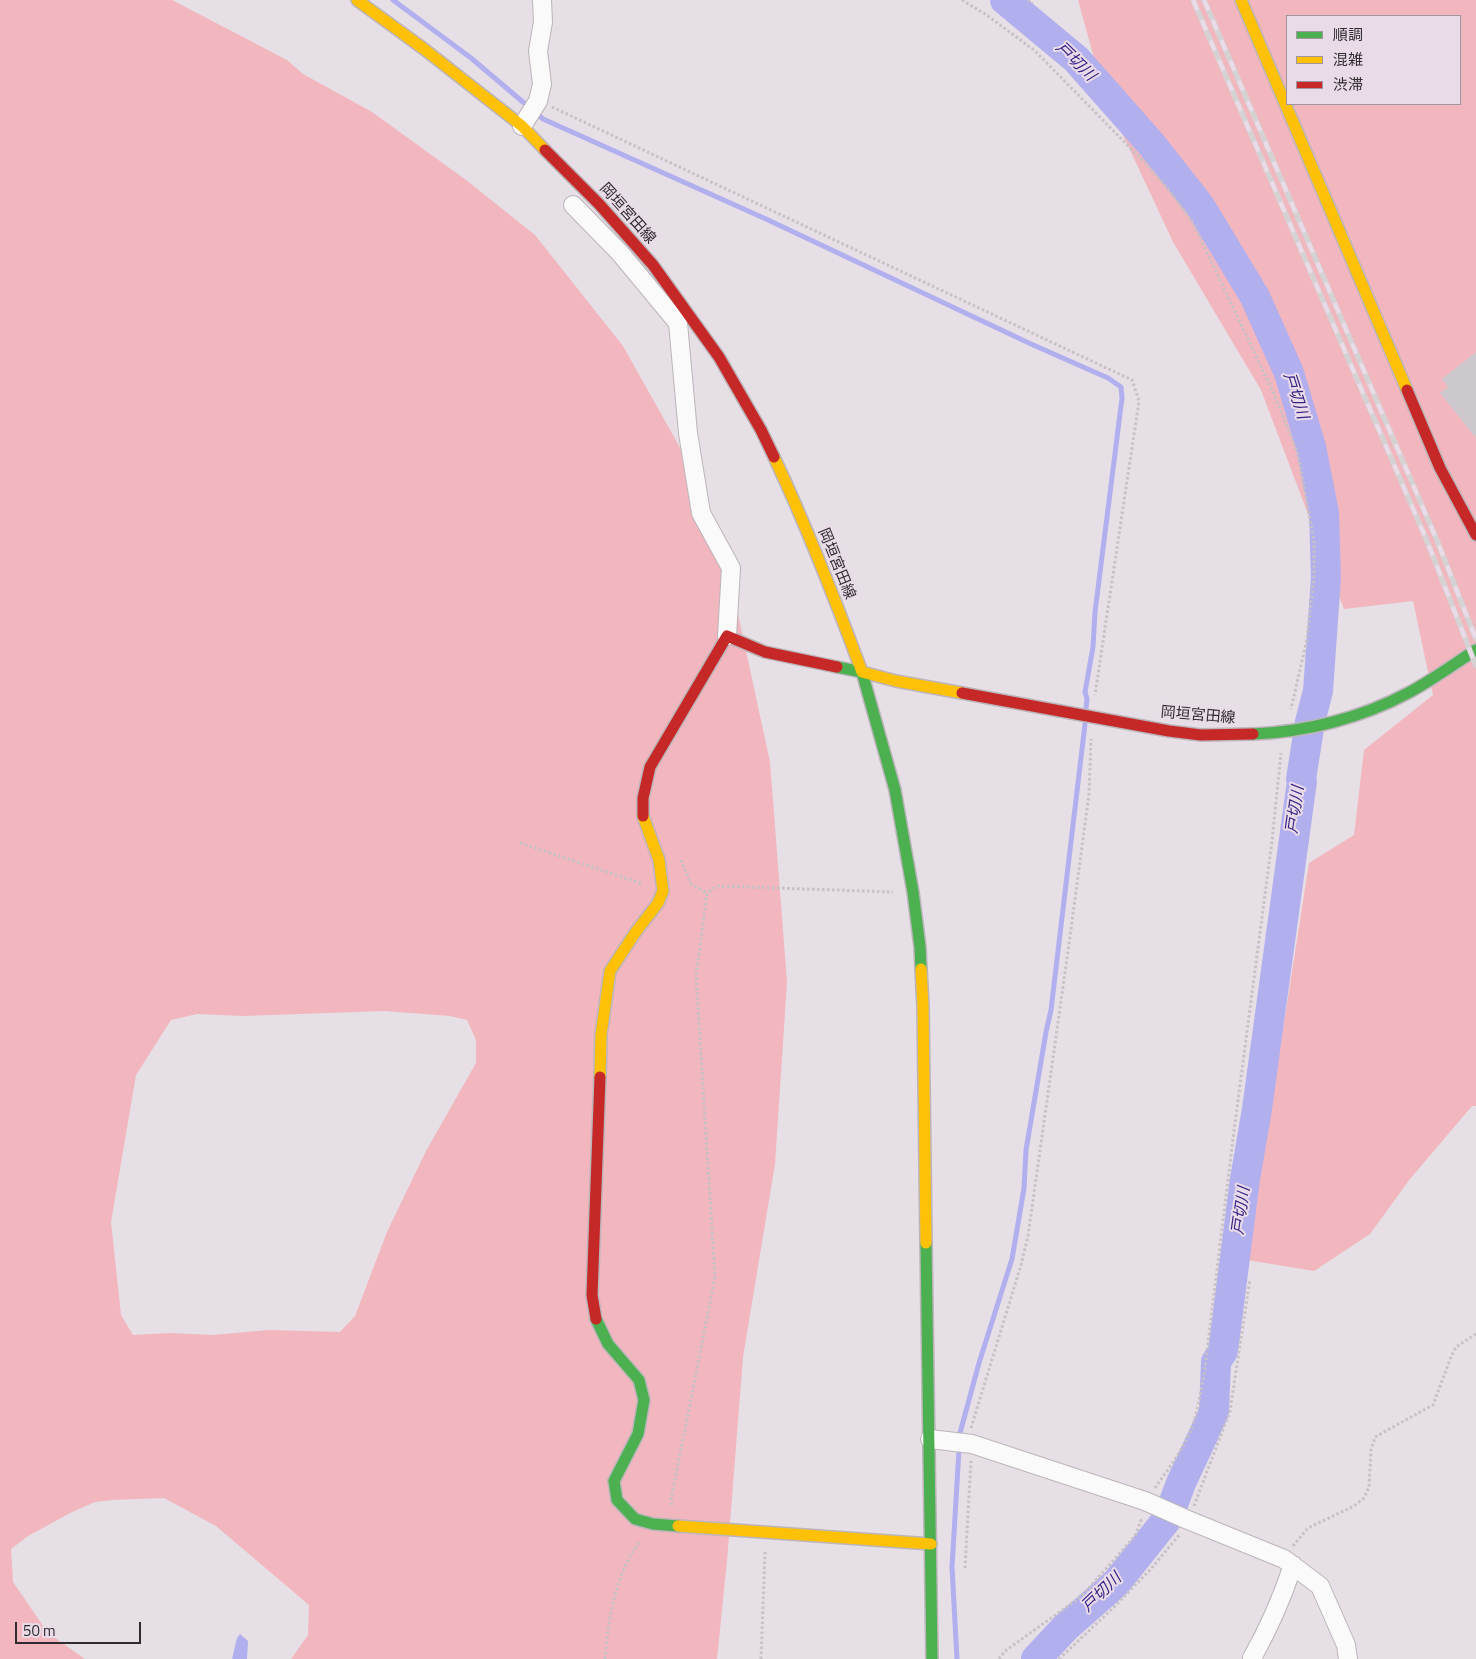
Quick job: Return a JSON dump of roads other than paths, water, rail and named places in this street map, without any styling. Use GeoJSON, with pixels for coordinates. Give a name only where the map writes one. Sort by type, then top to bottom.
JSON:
{"type":"FeatureCollection","features":[{"type":"Feature","properties":{"kind":"street","name":"岡垣宮田線"},"geometry":{"type":"LineString","coordinates":[[356,0],[424,49],[522,126],[599,204],[653,265],[718,356],[760,430],[794,499],[824,570],[862,672],[896,681],[1169,731],[1201,735],[1243,735],[1287,732],[1328,723],[1367,711],[1390,702],[1426,682],[1476,650]]}},
{"type":"Feature","properties":{"kind":"street"},"geometry":{"type":"LineString","coordinates":[[522,126],[538,101],[542,84],[538,51],[543,22],[542,0]]}},
{"type":"Feature","properties":{"kind":"street"},"geometry":{"type":"LineString","coordinates":[[1241,0],[1440,468],[1476,535]]}},
{"type":"Feature","properties":{"kind":"street"},"geometry":{"type":"LineString","coordinates":[[573,205],[620,253],[678,323],[688,433],[701,513],[731,568],[727,636],[650,767],[643,798],[643,815],[659,860],[663,891],[658,903],[635,932],[610,971],[601,1035],[592,1294],[596,1319],[608,1344],[639,1380],[644,1400],[638,1434],[614,1481],[617,1500],[635,1519],[653,1524],[931,1544]]}},
{"type":"Feature","properties":{"kind":"street"},"geometry":{"type":"LineString","coordinates":[[727,636],[764,652],[862,672],[895,790],[913,892],[920,947],[923,1006],[932,1659]]}},
{"type":"Feature","properties":{"kind":"street"},"geometry":{"type":"LineString","coordinates":[[930,1440],[972,1444],[1144,1501],[1289,1562],[1320,1586],[1346,1645],[1348,1659]]}},
{"type":"Feature","properties":{"kind":"street"},"geometry":{"type":"LineString","coordinates":[[1252,1658],[1282,1598],[1289,1562]]}},
{"type":"Feature","properties":{"kind":"water"},"geometry":{"type":"Polygon","coordinates":[[[240,1634],[248,1641],[247,1659],[232,1659],[237,1638],[240,1634]]]}},
{"type":"Feature","properties":{"kind":"waterway"},"geometry":{"type":"LineString","coordinates":[[393,0],[471,58],[543,119],[766,219],[1031,344],[1108,378],[1121,387],[1122,398],[1095,612],[1093,647],[1085,692],[1087,699],[1086,708]]}},
{"type":"Feature","properties":{"kind":"waterway","name":"戸切川"},"geometry":{"type":"LineString","coordinates":[[1005,0],[1076,59],[1152,145],[1200,206],[1255,297],[1289,373],[1311,447],[1324,513],[1326,578],[1318,691],[1310,722],[1301,779],[1223,1351],[1216,1362],[1214,1412],[1181,1483],[1168,1518],[1116,1583],[1066,1627],[1036,1659]]}},
{"type":"Feature","properties":{"kind":"waterway"},"geometry":{"type":"LineString","coordinates":[[957,1659],[952,1567],[960,1433],[979,1363],[1012,1259],[1024,1188],[1026,1150],[1051,1010],[1085,724]]}},
{"type":"Feature","properties":{"kind":"railway"},"geometry":{"type":"LineString","coordinates":[[1193,0],[1427,541],[1476,666]]}},
{"type":"Feature","properties":{"kind":"railway"},"geometry":{"type":"LineString","coordinates":[[1204,0],[1436,538],[1476,639]]}}]}
